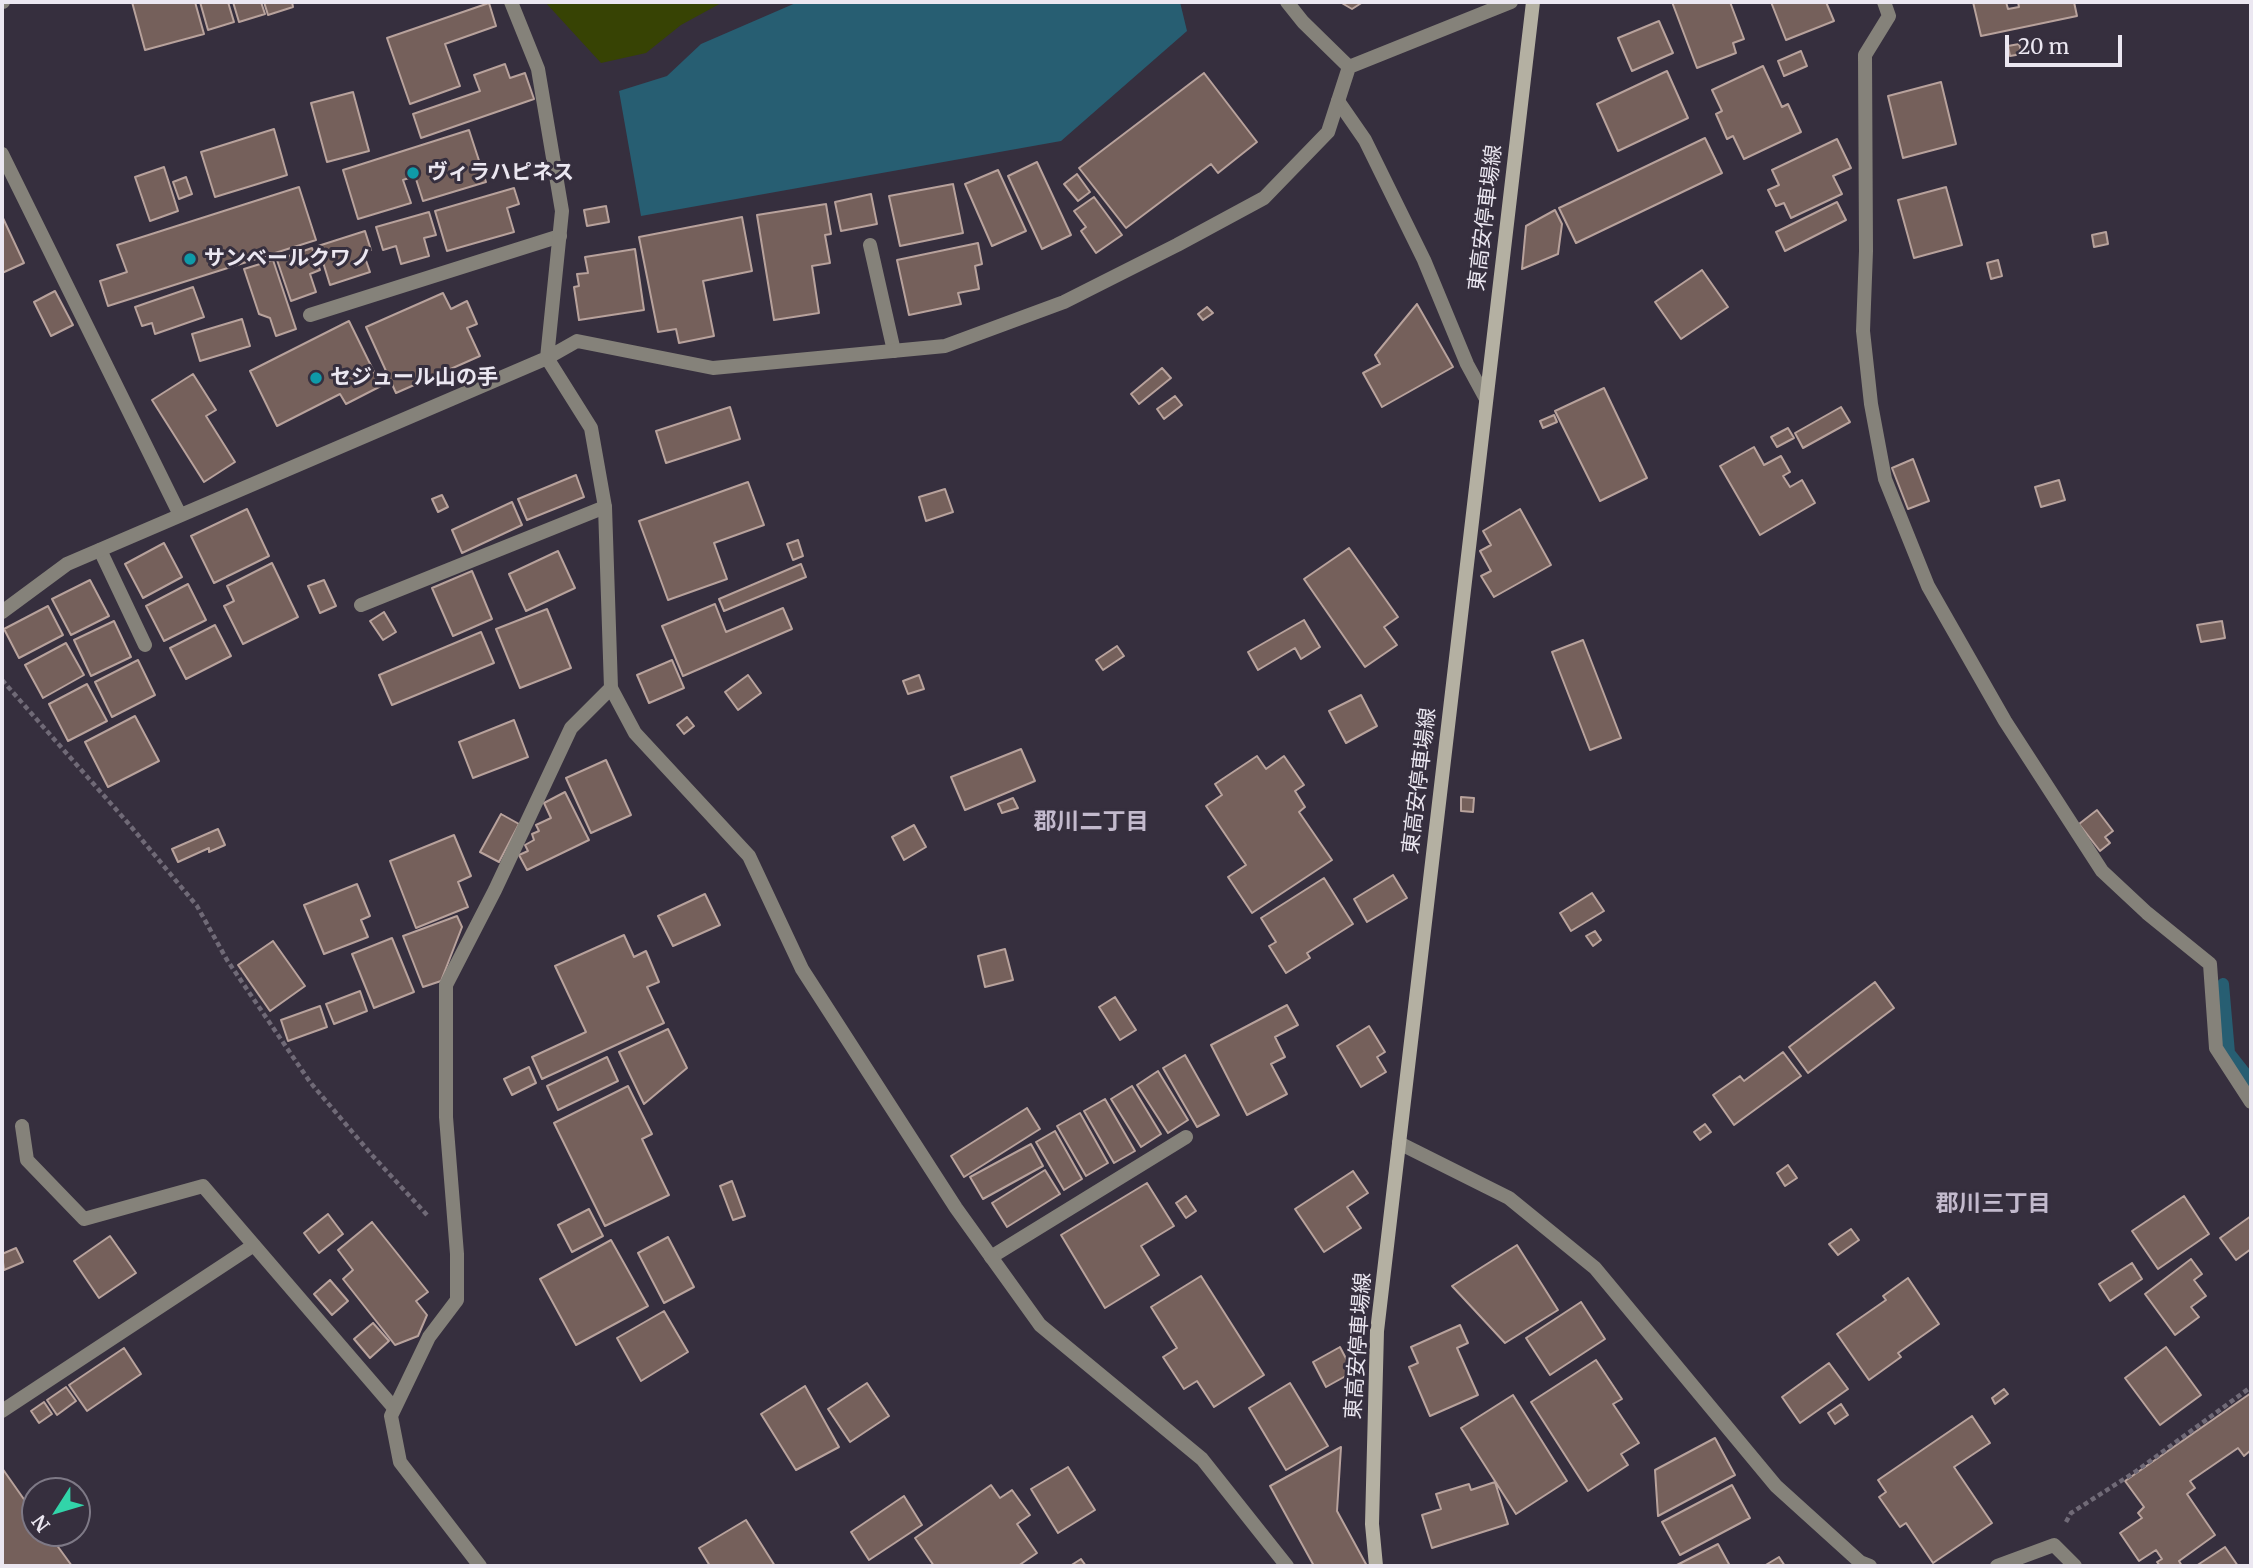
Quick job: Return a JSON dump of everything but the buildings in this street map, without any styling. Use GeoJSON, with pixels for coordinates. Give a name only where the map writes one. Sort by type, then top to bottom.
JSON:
{"type":"FeatureCollection","features":[{"type":"Feature","properties":{"kind":"main road","name":"東高安停車場線"},"geometry":{"type":"LineString","coordinates":[[1376,1566],[1372,1524],[1377,1331],[1533,2]]}},
{"type":"Feature","properties":{"kind":"street"},"geometry":{"type":"LineString","coordinates":[[511,2],[538,69],[562,211],[547,358],[591,428],[605,507],[611,688],[635,733],[749,856],[802,968],[956,1208],[1040,1325],[1202,1459],[1287,1566]]}},
{"type":"Feature","properties":{"kind":"street"},"geometry":{"type":"LineString","coordinates":[[1287,2],[1303,22],[1349,67]]}},
{"type":"Feature","properties":{"kind":"street"},"geometry":{"type":"LineString","coordinates":[[1349,67],[1511,2]]}},
{"type":"Feature","properties":{"kind":"street"},"geometry":{"type":"LineString","coordinates":[[1884,2],[1889,16],[1865,55],[1866,251],[1863,331],[1871,404],[1885,478],[1928,586],[2005,721],[2102,871],[2147,913],[2210,964],[2217,1048],[2251,1102]]}},
{"type":"Feature","properties":{"kind":"street"},"geometry":{"type":"LineString","coordinates":[[2,612],[67,564],[547,358],[577,341],[713,368],[945,346],[1064,302],[1264,198],[1328,132],[1349,67]]}},
{"type":"Feature","properties":{"kind":"street"},"geometry":{"type":"LineString","coordinates":[[1338,102],[1364,140],[1424,261],[1467,364],[1486,398]]}},
{"type":"Feature","properties":{"kind":"street"},"geometry":{"type":"LineString","coordinates":[[2,154],[180,515]]}},
{"type":"Feature","properties":{"kind":"street"},"geometry":{"type":"LineString","coordinates":[[310,315],[560,236]]}},
{"type":"Feature","properties":{"kind":"street"},"geometry":{"type":"LineString","coordinates":[[870,245],[894,351]]}},
{"type":"Feature","properties":{"kind":"street"},"geometry":{"type":"LineString","coordinates":[[361,605],[605,507]]}},
{"type":"Feature","properties":{"kind":"street"},"geometry":{"type":"LineString","coordinates":[[100,550],[145,645]]}},
{"type":"Feature","properties":{"kind":"street"},"geometry":{"type":"LineString","coordinates":[[480,1566],[400,1462],[391,1416],[429,1337],[457,1300],[456,1246],[446,1117],[446,985],[495,890],[571,728],[611,688]]}},
{"type":"Feature","properties":{"kind":"street"},"geometry":{"type":"LineString","coordinates":[[22,1126],[27,1160],[84,1219],[203,1186],[394,1408]]}},
{"type":"Feature","properties":{"kind":"street"},"geometry":{"type":"LineString","coordinates":[[991,1257],[1186,1137]]}},
{"type":"Feature","properties":{"kind":"street"},"geometry":{"type":"LineString","coordinates":[[1399,1143],[1509,1198],[1595,1268],[1776,1486],[1860,1562],[1870,1566]]}},
{"type":"Feature","properties":{"kind":"street"},"geometry":{"type":"LineString","coordinates":[[2,1410],[254,1245]]}},
{"type":"Feature","properties":{"kind":"street"},"geometry":{"type":"LineString","coordinates":[[1997,1566],[2054,1545],[2075,1566]]}},
{"type":"Feature","properties":{"kind":"path"},"geometry":{"type":"LineString","coordinates":[[2,680],[197,906],[227,960],[310,1082],[371,1154],[456,1246]]}},
{"type":"Feature","properties":{"kind":"path"},"geometry":{"type":"LineString","coordinates":[[2054,1545],[2071,1513],[2135,1472],[2251,1387]]}},
{"type":"Feature","properties":{"kind":"green space"},"geometry":{"type":"Polygon","coordinates":[[[545,2],[723,2],[681,25],[646,53],[601,63],[545,2]]]}},
{"type":"Feature","properties":{"kind":"water"},"geometry":{"type":"Polygon","coordinates":[[[798,2],[1180,2],[1187,31],[1061,141],[641,216],[619,91],[667,76],[701,44],[798,2]]]}},
{"type":"Feature","properties":{"kind":"waterway"},"geometry":{"type":"LineString","coordinates":[[2223,984],[2229,1053],[2251,1081]]}},
{"type":"Feature","properties":{"kind":"place","name":"ヴィラハピネス"},"geometry":{"type":"Point","coordinates":[413,173]}},
{"type":"Feature","properties":{"kind":"place","name":"サンベールクワノ"},"geometry":{"type":"Point","coordinates":[190,259]}},
{"type":"Feature","properties":{"kind":"place","name":"セジュール山の手"},"geometry":{"type":"Point","coordinates":[316,378]}},
{"type":"Feature","properties":{"kind":"district","name":"郡川二丁目"},"geometry":{"type":"Point","coordinates":[1091,822]}},
{"type":"Feature","properties":{"kind":"district","name":"郡川三丁目"},"geometry":{"type":"Point","coordinates":[1993,1204]}}]}
